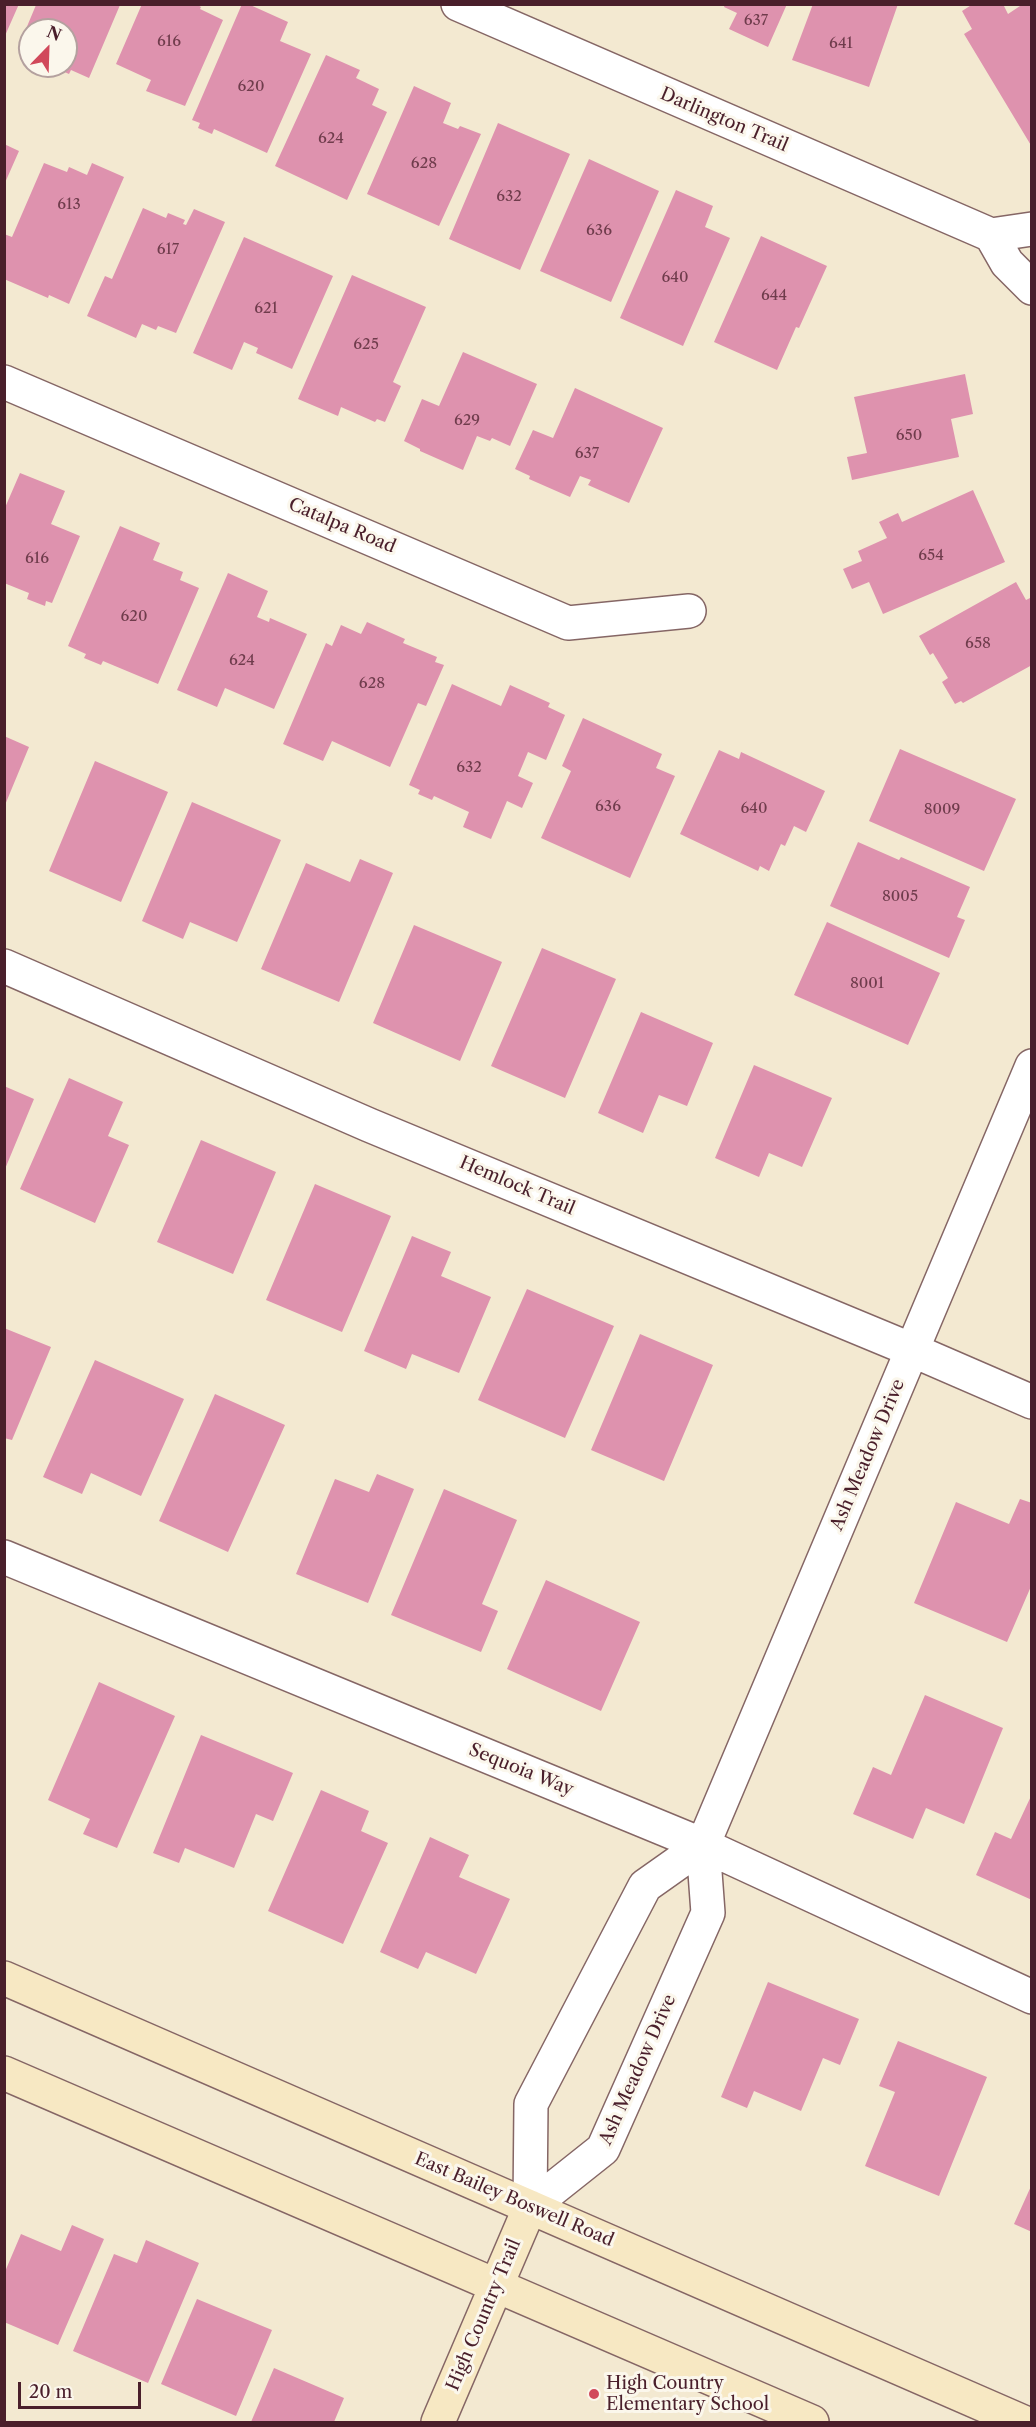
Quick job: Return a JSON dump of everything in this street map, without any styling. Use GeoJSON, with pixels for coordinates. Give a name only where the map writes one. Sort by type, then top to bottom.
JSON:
{"type":"FeatureCollection","features":[{"type":"Feature","properties":{"kind":"main road","name":"East Bailey Boswell Road"},"geometry":{"type":"LineString","coordinates":[[4,1978],[1023,2422]]}},
{"type":"Feature","properties":{"kind":"main road"},"geometry":{"type":"LineString","coordinates":[[4,2073],[812,2422]]}},
{"type":"Feature","properties":{"kind":"main road","name":"High Country Trail"},"geometry":{"type":"LineString","coordinates":[[438,2422],[530,2207]]}},
{"type":"Feature","properties":{"kind":"street","name":"Darlington Trail"},"geometry":{"type":"LineString","coordinates":[[458,4],[991,235]]}},
{"type":"Feature","properties":{"kind":"street"},"geometry":{"type":"LineString","coordinates":[[1032,229],[991,235],[1007,264],[1032,288]]}},
{"type":"Feature","properties":{"kind":"street","name":"Catalpa Road"},"geometry":{"type":"LineString","coordinates":[[4,382],[568,623],[689,611]]}},
{"type":"Feature","properties":{"kind":"street","name":"Hemlock Trail"},"geometry":{"type":"LineString","coordinates":[[4,966],[369,1125],[1032,1402]]}},
{"type":"Feature","properties":{"kind":"street","name":"Ash Meadow Drive"},"geometry":{"type":"LineString","coordinates":[[530,2207],[603,2149],[708,1913],[703,1845],[1032,1066]]}},
{"type":"Feature","properties":{"kind":"street","name":"Sequoia Way"},"geometry":{"type":"LineString","coordinates":[[4,1557],[703,1845],[1032,1997]]}},
{"type":"Feature","properties":{"kind":"street"},"geometry":{"type":"LineString","coordinates":[[530,2207],[531,2104],[645,1886],[703,1845]]}},
{"type":"Feature","properties":{"kind":"building"},"geometry":{"type":"Polygon","coordinates":[[[4,4],[19,4],[4,38],[4,4]]]}},
{"type":"Feature","properties":{"kind":"building"},"geometry":{"type":"Polygon","coordinates":[[[142,4],[196,4],[201,7],[200,9],[223,20],[185,106],[146,91],[151,80],[116,64],[142,4]]]}},
{"type":"Feature","properties":{"kind":"building"},"geometry":{"type":"Polygon","coordinates":[[[242,4],[248,4],[288,22],[280,41],[311,54],[267,153],[214,129],[212,134],[198,128],[200,123],[192,120],[242,4]]]}},
{"type":"Feature","properties":{"kind":"building"},"geometry":{"type":"Polygon","coordinates":[[[725,4],[787,4],[768,47],[729,29],[737,13],[724,7],[725,4]]]}},
{"type":"Feature","properties":{"kind":"building"},"geometry":{"type":"Polygon","coordinates":[[[813,4],[898,4],[869,87],[792,60],[813,4]]]}},
{"type":"Feature","properties":{"kind":"building"},"geometry":{"type":"Polygon","coordinates":[[[973,4],[1003,4],[1008,14],[1023,4],[1032,4],[1032,147],[964,34],[972,29],[962,11],[973,4]]]}},
{"type":"Feature","properties":{"kind":"building"},"geometry":{"type":"Polygon","coordinates":[[[36,5],[120,5],[89,78],[78,73],[78,18],[31,18],[36,5]]]}},
{"type":"Feature","properties":{"kind":"building"},"geometry":{"type":"Polygon","coordinates":[[[326,55],[360,70],[356,78],[379,89],[372,105],[387,112],[347,200],[275,166],[326,55]]]}},
{"type":"Feature","properties":{"kind":"building"},"geometry":{"type":"Polygon","coordinates":[[[414,86],[451,103],[443,123],[458,129],[460,126],[481,134],[439,226],[367,194],[414,86]]]}},
{"type":"Feature","properties":{"kind":"building"},"geometry":{"type":"Polygon","coordinates":[[[498,123],[570,154],[520,270],[449,239],[498,123]]]}},
{"type":"Feature","properties":{"kind":"building"},"geometry":{"type":"Polygon","coordinates":[[[4,144],[19,151],[4,185],[4,144]]]}},
{"type":"Feature","properties":{"kind":"building"},"geometry":{"type":"Polygon","coordinates":[[[589,159],[659,191],[611,302],[540,271],[589,159]]]}},
{"type":"Feature","properties":{"kind":"building"},"geometry":{"type":"Polygon","coordinates":[[[44,163],[67,172],[69,167],[87,175],[92,163],[124,177],[69,304],[49,295],[48,298],[4,279],[4,234],[12,237],[44,163]]]}},
{"type":"Feature","properties":{"kind":"building"},"geometry":{"type":"Polygon","coordinates":[[[676,190],[713,206],[705,227],[730,238],[683,346],[620,318],[676,190]]]}},
{"type":"Feature","properties":{"kind":"building"},"geometry":{"type":"Polygon","coordinates":[[[143,208],[166,218],[168,213],[185,220],[183,224],[186,225],[194,209],[225,222],[176,333],[158,326],[156,330],[142,324],[136,338],[87,316],[105,276],[112,279],[143,208]]]}},
{"type":"Feature","properties":{"kind":"building"},"geometry":{"type":"Polygon","coordinates":[[[761,236],[827,266],[777,370],[714,342],[761,236]]]}},
{"type":"Feature","properties":{"kind":"building"},"geometry":{"type":"Polygon","coordinates":[[[244,237],[333,276],[292,369],[256,353],[258,348],[244,342],[232,370],[193,353],[244,237]]]}},
{"type":"Feature","properties":{"kind":"building"},"geometry":{"type":"Polygon","coordinates":[[[352,275],[426,307],[393,382],[401,386],[385,422],[377,419],[375,422],[341,407],[338,416],[298,399],[352,275]]]}},
{"type":"Feature","properties":{"kind":"building"},"geometry":{"type":"Polygon","coordinates":[[[463,352],[537,384],[510,446],[492,438],[490,441],[477,436],[463,470],[420,451],[404,441],[422,399],[439,406],[463,352]]]}},
{"type":"Feature","properties":{"kind":"building"},"geometry":{"type":"Polygon","coordinates":[[[965,374],[973,414],[951,419],[959,457],[852,480],[847,457],[867,453],[854,397],[965,374]]]}},
{"type":"Feature","properties":{"kind":"building"},"geometry":{"type":"Polygon","coordinates":[[[575,388],[663,428],[629,503],[588,485],[591,480],[580,476],[570,497],[529,479],[530,476],[515,469],[533,430],[553,438],[575,388]]]}},
{"type":"Feature","properties":{"kind":"building"},"geometry":{"type":"Polygon","coordinates":[[[20,473],[65,491],[51,524],[80,536],[52,603],[46,601],[45,606],[27,599],[29,593],[4,583],[4,510],[20,473]]]}},
{"type":"Feature","properties":{"kind":"building"},"geometry":{"type":"Polygon","coordinates":[[[973,490],[1005,562],[883,614],[869,582],[852,589],[843,569],[862,561],[858,551],[887,538],[879,522],[898,513],[902,522],[973,490]]]}},
{"type":"Feature","properties":{"kind":"building"},"geometry":{"type":"Polygon","coordinates":[[[120,526],[160,543],[153,560],[183,572],[180,580],[199,588],[158,684],[103,661],[101,665],[84,658],[86,654],[68,646],[120,526]]]}},
{"type":"Feature","properties":{"kind":"building"},"geometry":{"type":"Polygon","coordinates":[[[228,573],[268,591],[257,617],[269,622],[270,618],[307,634],[274,709],[225,688],[217,707],[177,690],[228,573]]]}},
{"type":"Feature","properties":{"kind":"building"},"geometry":{"type":"Polygon","coordinates":[[[1016,582],[1026,600],[1032,597],[1032,665],[963,703],[961,701],[955,704],[942,682],[948,678],[933,653],[930,655],[919,636],[1016,582]]]}},
{"type":"Feature","properties":{"kind":"building"},"geometry":{"type":"Polygon","coordinates":[[[367,622],[405,639],[403,643],[437,657],[435,662],[444,665],[426,706],[418,703],[390,767],[332,741],[323,761],[283,744],[326,643],[332,646],[341,625],[361,634],[367,622]]]}},
{"type":"Feature","properties":{"kind":"building"},"geometry":{"type":"Polygon","coordinates":[[[452,684],[501,706],[510,685],[550,703],[548,707],[565,715],[546,760],[528,752],[518,776],[533,783],[522,808],[507,801],[491,839],[463,827],[469,812],[434,796],[432,800],[418,794],[420,790],[409,785],[452,684]]]}},
{"type":"Feature","properties":{"kind":"building"},"geometry":{"type":"Polygon","coordinates":[[[583,718],[662,754],[656,768],[675,776],[630,878],[541,838],[571,771],[562,766],[583,718]]]}},
{"type":"Feature","properties":{"kind":"building"},"geometry":{"type":"Polygon","coordinates":[[[4,736],[29,747],[5,805],[4,805],[4,736]]]}},
{"type":"Feature","properties":{"kind":"building"},"geometry":{"type":"Polygon","coordinates":[[[900,749],[1016,799],[984,871],[869,821],[900,749]]]}},
{"type":"Feature","properties":{"kind":"building"},"geometry":{"type":"Polygon","coordinates":[[[719,750],[739,759],[741,752],[825,791],[806,832],[794,826],[785,846],[781,844],[769,871],[760,866],[758,871],[680,834],[719,750]]]}},
{"type":"Feature","properties":{"kind":"building"},"geometry":{"type":"Polygon","coordinates":[[[95,761],[168,792],[121,902],[49,871],[95,761]]]}},
{"type":"Feature","properties":{"kind":"building"},"geometry":{"type":"Polygon","coordinates":[[[192,802],[281,840],[237,942],[190,922],[183,939],[142,921],[192,802]]]}},
{"type":"Feature","properties":{"kind":"building"},"geometry":{"type":"Polygon","coordinates":[[[858,842],[899,860],[901,857],[970,887],[957,917],[965,920],[949,958],[830,906],[858,842]]]}},
{"type":"Feature","properties":{"kind":"building"},"geometry":{"type":"Polygon","coordinates":[[[360,859],[393,873],[339,1002],[261,969],[306,863],[350,882],[360,859]]]}},
{"type":"Feature","properties":{"kind":"building"},"geometry":{"type":"Polygon","coordinates":[[[827,922],[940,973],[908,1045],[794,995],[827,922]]]}},
{"type":"Feature","properties":{"kind":"building"},"geometry":{"type":"Polygon","coordinates":[[[414,925],[502,962],[460,1061],[373,1023],[414,925]]]}},
{"type":"Feature","properties":{"kind":"building"},"geometry":{"type":"Polygon","coordinates":[[[542,948],[616,979],[565,1098],[491,1066],[542,948]]]}},
{"type":"Feature","properties":{"kind":"building"},"geometry":{"type":"Polygon","coordinates":[[[641,1012],[713,1043],[687,1106],[659,1095],[643,1133],[598,1113],[641,1012]]]}},
{"type":"Feature","properties":{"kind":"building"},"geometry":{"type":"Polygon","coordinates":[[[754,1065],[832,1098],[802,1167],[769,1153],[759,1177],[715,1158],[754,1065]]]}},
{"type":"Feature","properties":{"kind":"building"},"geometry":{"type":"Polygon","coordinates":[[[69,1078],[123,1102],[108,1136],[129,1145],[95,1223],[20,1189],[69,1078]]]}},
{"type":"Feature","properties":{"kind":"building"},"geometry":{"type":"Polygon","coordinates":[[[4,1086],[34,1099],[5,1169],[4,1169],[4,1086]]]}},
{"type":"Feature","properties":{"kind":"building"},"geometry":{"type":"Polygon","coordinates":[[[201,1140],[276,1172],[233,1274],[157,1242],[201,1140]]]}},
{"type":"Feature","properties":{"kind":"building"},"geometry":{"type":"Polygon","coordinates":[[[315,1184],[391,1216],[342,1332],[266,1300],[315,1184]]]}},
{"type":"Feature","properties":{"kind":"building"},"geometry":{"type":"Polygon","coordinates":[[[412,1236],[451,1252],[441,1276],[491,1297],[459,1373],[412,1354],[406,1369],[364,1351],[412,1236]]]}},
{"type":"Feature","properties":{"kind":"building"},"geometry":{"type":"Polygon","coordinates":[[[527,1289],[614,1326],[565,1438],[478,1400],[527,1289]]]}},
{"type":"Feature","properties":{"kind":"building"},"geometry":{"type":"Polygon","coordinates":[[[4,1328],[51,1347],[12,1440],[4,1438],[4,1328]]]}},
{"type":"Feature","properties":{"kind":"building"},"geometry":{"type":"Polygon","coordinates":[[[640,1334],[713,1365],[664,1481],[591,1450],[640,1334]]]}},
{"type":"Feature","properties":{"kind":"building"},"geometry":{"type":"Polygon","coordinates":[[[95,1360],[184,1399],[141,1496],[91,1473],[82,1494],[43,1477],[95,1360]]]}},
{"type":"Feature","properties":{"kind":"building"},"geometry":{"type":"Polygon","coordinates":[[[215,1394],[285,1425],[228,1552],[159,1521],[215,1394]]]}},
{"type":"Feature","properties":{"kind":"building"},"geometry":{"type":"Polygon","coordinates":[[[377,1474],[414,1489],[368,1603],[296,1574],[335,1479],[369,1492],[377,1474]]]}},
{"type":"Feature","properties":{"kind":"building"},"geometry":{"type":"Polygon","coordinates":[[[444,1489],[517,1520],[482,1604],[498,1611],[481,1652],[391,1615],[444,1489]]]}},
{"type":"Feature","properties":{"kind":"building"},"geometry":{"type":"Polygon","coordinates":[[[1020,1499],[1032,1503],[1032,1584],[1007,1642],[914,1603],[956,1502],[1009,1524],[1020,1499]]]}},
{"type":"Feature","properties":{"kind":"building"},"geometry":{"type":"Polygon","coordinates":[[[546,1580],[640,1622],[601,1711],[507,1669],[546,1580]]]}},
{"type":"Feature","properties":{"kind":"building"},"geometry":{"type":"Polygon","coordinates":[[[99,1682],[175,1716],[117,1848],[83,1834],[90,1819],[48,1800],[99,1682]]]}},
{"type":"Feature","properties":{"kind":"building"},"geometry":{"type":"Polygon","coordinates":[[[925,1695],[1003,1728],[964,1824],[926,1808],[913,1839],[853,1814],[873,1767],[891,1775],[925,1695]]]}},
{"type":"Feature","properties":{"kind":"building"},"geometry":{"type":"Polygon","coordinates":[[[201,1735],[293,1773],[273,1821],[256,1814],[234,1868],[185,1848],[179,1863],[153,1853],[201,1735]]]}},
{"type":"Feature","properties":{"kind":"building"},"geometry":{"type":"Polygon","coordinates":[[[321,1790],[369,1811],[361,1831],[388,1843],[343,1944],[268,1911],[321,1790]]]}},
{"type":"Feature","properties":{"kind":"building"},"geometry":{"type":"Polygon","coordinates":[[[1032,1794],[1032,1900],[976,1875],[995,1832],[1011,1839],[1032,1794]]]}},
{"type":"Feature","properties":{"kind":"building"},"geometry":{"type":"Polygon","coordinates":[[[430,1837],[469,1855],[459,1877],[510,1899],[476,1974],[426,1952],[418,1969],[380,1952],[430,1837]]]}},
{"type":"Feature","properties":{"kind":"building"},"geometry":{"type":"Polygon","coordinates":[[[768,1982],[859,2019],[840,2065],[823,2058],[801,2111],[754,2091],[747,2108],[721,2097],[768,1982]]]}},
{"type":"Feature","properties":{"kind":"building"},"geometry":{"type":"Polygon","coordinates":[[[898,2041],[987,2077],[939,2196],[865,2166],[895,2092],[879,2086],[898,2041]]]}},
{"type":"Feature","properties":{"kind":"building"},"geometry":{"type":"Polygon","coordinates":[[[1032,2184],[1032,2232],[1014,2224],[1032,2184]]]}},
{"type":"Feature","properties":{"kind":"building"},"geometry":{"type":"Polygon","coordinates":[[[72,2225],[104,2239],[58,2345],[4,2322],[4,2274],[21,2234],[61,2251],[72,2225]]]}},
{"type":"Feature","properties":{"kind":"building"},"geometry":{"type":"Polygon","coordinates":[[[146,2240],[199,2263],[148,2383],[73,2351],[114,2254],[137,2263],[146,2240]]]}},
{"type":"Feature","properties":{"kind":"building"},"geometry":{"type":"Polygon","coordinates":[[[197,2299],[272,2330],[236,2416],[161,2384],[197,2299]]]}},
{"type":"Feature","properties":{"kind":"building"},"geometry":{"type":"Polygon","coordinates":[[[274,2368],[344,2398],[334,2422],[251,2422],[274,2368]]]}},
{"type":"Feature","properties":{"kind":"place","name":"High Country Elementary School"},"geometry":{"type":"Point","coordinates":[594,2394]}}]}
